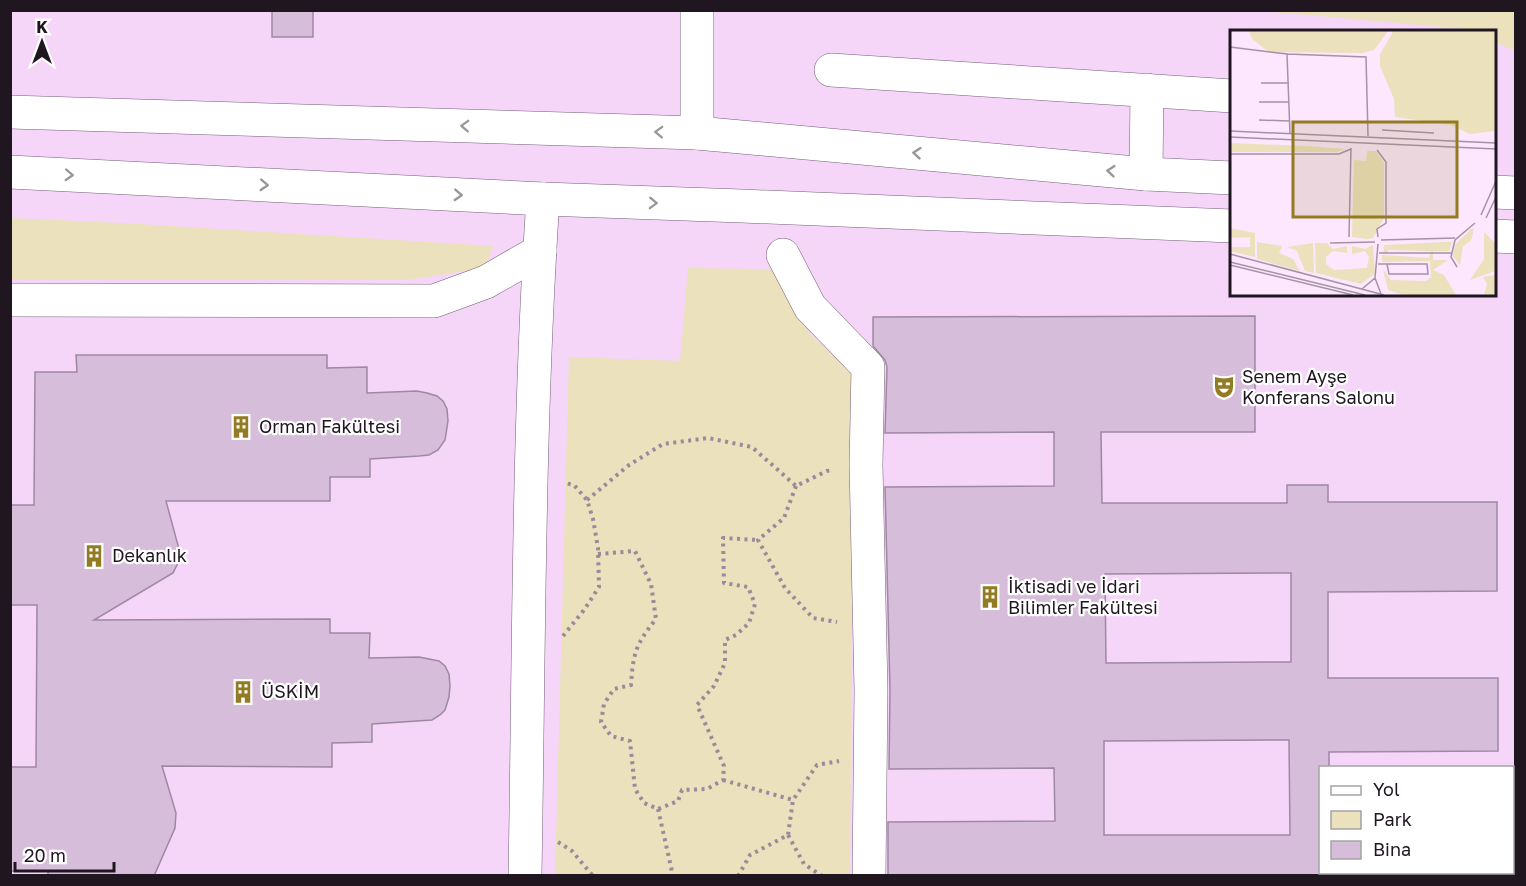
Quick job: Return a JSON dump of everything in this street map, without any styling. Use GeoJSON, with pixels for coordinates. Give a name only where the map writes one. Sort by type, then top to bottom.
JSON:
{"type":"FeatureCollection","features":[{"type":"Feature","properties":{"kind":"street"},"geometry":{"type":"LineString","coordinates":[[697,10],[697,133]]}},
{"type":"Feature","properties":{"kind":"street"},"geometry":{"type":"LineString","coordinates":[[831,70],[1230,96]]}},
{"type":"Feature","properties":{"kind":"street"},"geometry":{"type":"LineString","coordinates":[[1146,174],[1147,90]]}},
{"type":"Feature","properties":{"kind":"street"},"geometry":{"type":"LineString","coordinates":[[10,112],[697,133],[1146,174],[1230,178]]}},
{"type":"Feature","properties":{"kind":"street"},"geometry":{"type":"LineString","coordinates":[[10,172],[543,199],[1230,226]]}},
{"type":"Feature","properties":{"kind":"street"},"geometry":{"type":"LineString","coordinates":[[1496,192],[1515,193]]}},
{"type":"Feature","properties":{"kind":"street"},"geometry":{"type":"LineString","coordinates":[[525,876],[532,477],[543,199]]}},
{"type":"Feature","properties":{"kind":"street"},"geometry":{"type":"LineString","coordinates":[[1496,236],[1515,237]]}},
{"type":"Feature","properties":{"kind":"street"},"geometry":{"type":"LineString","coordinates":[[10,300],[434,301],[486,282],[540,251]]}},
{"type":"Feature","properties":{"kind":"street"},"geometry":{"type":"LineString","coordinates":[[783,255],[810,307],[868,367],[866,465],[870,628],[869,876]]}},
{"type":"Feature","properties":{"kind":"path"},"geometry":{"type":"LineString","coordinates":[[587,500],[629,465],[663,444],[708,438],[752,447],[796,486]]}},
{"type":"Feature","properties":{"kind":"path"},"geometry":{"type":"LineString","coordinates":[[723,780],[724,766],[697,705],[714,686],[725,663],[725,640],[736,635],[749,623],[755,604],[748,587],[724,583],[723,538],[758,540],[784,518],[796,486],[827,471],[866,465]]}},
{"type":"Feature","properties":{"kind":"path"},"geometry":{"type":"LineString","coordinates":[[529,647],[562,637],[599,587],[598,554],[593,519],[587,500],[574,485],[532,477]]}},
{"type":"Feature","properties":{"kind":"path"},"geometry":{"type":"LineString","coordinates":[[758,540],[785,588],[813,618],[870,628]]}},
{"type":"Feature","properties":{"kind":"path"},"geometry":{"type":"LineString","coordinates":[[598,554],[635,550],[651,584],[656,620],[641,638],[633,660],[631,685],[614,689],[604,704],[601,722],[611,736],[630,741],[634,789],[644,803],[658,809],[678,801],[682,790],[707,789],[723,780],[793,800]]}},
{"type":"Feature","properties":{"kind":"path"},"geometry":{"type":"LineString","coordinates":[[822,876],[804,864],[788,835],[793,800],[818,765],[870,755]]}},
{"type":"Feature","properties":{"kind":"path"},"geometry":{"type":"LineString","coordinates":[[658,809],[673,876]]}},
{"type":"Feature","properties":{"kind":"path"},"geometry":{"type":"LineString","coordinates":[[526,824],[572,851],[593,876]]}},
{"type":"Feature","properties":{"kind":"path"},"geometry":{"type":"LineString","coordinates":[[738,876],[750,855],[788,835]]}},
{"type":"Feature","properties":{"kind":"shaded area"},"geometry":{"type":"Polygon","coordinates":[[[11,11],[1515,11],[1515,875],[11,875],[11,11]]]}},
{"type":"Feature","properties":{"kind":"green space"},"geometry":{"type":"Polygon","coordinates":[[[1262,11],[1515,11],[1515,51],[1496,42],[1496,30],[1262,11]]]}},
{"type":"Feature","properties":{"kind":"green space"},"geometry":{"type":"Polygon","coordinates":[[[11,218],[493,246],[485,268],[407,280],[11,280],[11,218]]]}},
{"type":"Feature","properties":{"kind":"green space"},"geometry":{"type":"Polygon","coordinates":[[[688,268],[774,269],[810,334],[854,376],[850,875],[555,876],[569,357],[680,361],[688,268]]]}},
{"type":"Feature","properties":{"kind":"building"},"geometry":{"type":"Polygon","coordinates":[[[272,10],[313,10],[313,37],[272,37],[272,10]]]}},
{"type":"Feature","properties":{"kind":"building","name":"İktisadi ve İdari Bilimler Fakültesi"},"geometry":{"type":"Polygon","coordinates":[[[1255,316],[1255,432],[1101,432],[1102,503],[1287,503],[1287,485],[1328,485],[1328,502],[1497,502],[1497,591],[1328,592],[1328,678],[1498,678],[1498,751],[1329,752],[1329,766],[1319,766],[1320,876],[888,876],[888,822],[1055,821],[1054,768],[889,769],[890,690],[885,487],[1054,486],[1054,432],[885,433],[887,367],[885,360],[873,346],[873,317],[1255,316]],[[1291,573],[1105,574],[1106,663],[1291,662],[1291,573]],[[1289,740],[1104,741],[1104,835],[1290,835],[1289,740]]]}},
{"type":"Feature","properties":{"kind":"building"},"geometry":{"type":"Polygon","coordinates":[[[76,355],[327,355],[327,368],[367,367],[367,393],[417,391],[427,393],[437,396],[447,409],[445,440],[438,450],[429,455],[370,459],[370,477],[330,477],[330,501],[166,501],[179,549],[178,563],[173,573],[94,620],[330,619],[330,633],[370,633],[369,658],[419,657],[439,661],[449,674],[450,686],[445,710],[432,720],[372,724],[372,742],[332,743],[332,767],[162,766],[176,813],[175,828],[154,876],[48,876],[48,871],[10,871],[10,767],[36,767],[37,605],[10,605],[10,505],[34,505],[35,372],[77,372],[76,355]]]}},
{"type":"Feature","properties":{"kind":"place","name":"Senem Ayşe Konferans Salonu"},"geometry":{"type":"Point","coordinates":[1224,387]}},
{"type":"Feature","properties":{"kind":"place","name":"Orman Fakültesi"},"geometry":{"type":"Point","coordinates":[241,427]}},
{"type":"Feature","properties":{"kind":"place","name":"Dekanlık"},"geometry":{"type":"Point","coordinates":[94,556]}},
{"type":"Feature","properties":{"kind":"place","name":"İktisadi ve İdari Bilimler Fakültesi"},"geometry":{"type":"Point","coordinates":[990,597]}},
{"type":"Feature","properties":{"kind":"place","name":"ÜSKİM"},"geometry":{"type":"Point","coordinates":[243,692]}}]}
